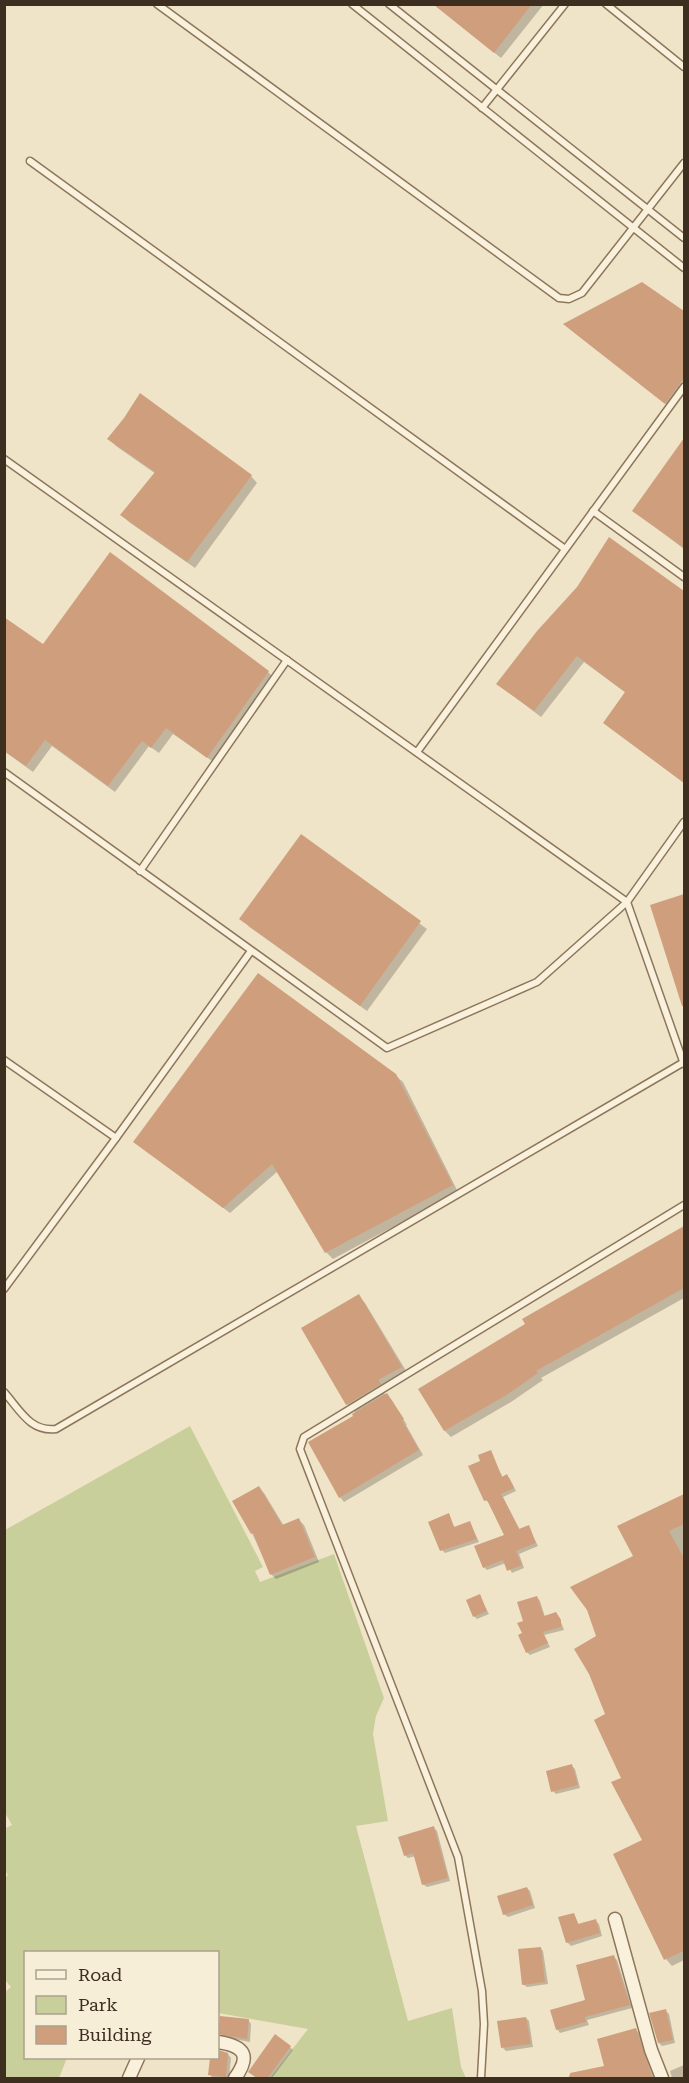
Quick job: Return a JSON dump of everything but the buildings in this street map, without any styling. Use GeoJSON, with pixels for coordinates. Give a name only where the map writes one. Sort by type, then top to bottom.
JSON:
{"type":"FeatureCollection","features":[{"type":"Feature","properties":{"kind":"street"},"geometry":{"type":"LineString","coordinates":[[615,1919],[651,2050],[662,2079]]}},
{"type":"Feature","properties":{"kind":"street"},"geometry":{"type":"LineString","coordinates":[[219,2042],[242,2051],[245,2058],[235,2079]]}},
{"type":"Feature","properties":{"kind":"street"},"geometry":{"type":"LineString","coordinates":[[129,2079],[138,2059]]}},
{"type":"Feature","properties":{"kind":"lane"},"geometry":{"type":"LineString","coordinates":[[157,4],[559,298],[574,298],[582,293],[684,164]]}},
{"type":"Feature","properties":{"kind":"lane"},"geometry":{"type":"LineString","coordinates":[[351,4],[684,268]]}},
{"type":"Feature","properties":{"kind":"lane"},"geometry":{"type":"LineString","coordinates":[[389,4],[684,238]]}},
{"type":"Feature","properties":{"kind":"lane"},"geometry":{"type":"LineString","coordinates":[[482,108],[565,4]]}},
{"type":"Feature","properties":{"kind":"lane"},"geometry":{"type":"LineString","coordinates":[[606,4],[684,67]]}},
{"type":"Feature","properties":{"kind":"lane"},"geometry":{"type":"LineString","coordinates":[[30,161],[565,549]]}},
{"type":"Feature","properties":{"kind":"lane"},"geometry":{"type":"LineString","coordinates":[[417,753],[684,387]]}},
{"type":"Feature","properties":{"kind":"lane"},"geometry":{"type":"LineString","coordinates":[[4,459],[627,902],[684,1063],[56,1429],[44,1430],[32,1424],[4,1392]]}},
{"type":"Feature","properties":{"kind":"lane"},"geometry":{"type":"LineString","coordinates":[[593,511],[684,577]]}},
{"type":"Feature","properties":{"kind":"lane"},"geometry":{"type":"LineString","coordinates":[[140,871],[287,660]]}},
{"type":"Feature","properties":{"kind":"lane"},"geometry":{"type":"LineString","coordinates":[[4,772],[387,1048],[537,982],[627,902],[684,822]]}},
{"type":"Feature","properties":{"kind":"lane"},"geometry":{"type":"LineString","coordinates":[[4,1289],[251,951]]}},
{"type":"Feature","properties":{"kind":"lane"},"geometry":{"type":"LineString","coordinates":[[4,1060],[116,1138]]}},
{"type":"Feature","properties":{"kind":"lane"},"geometry":{"type":"LineString","coordinates":[[481,2079],[484,2024],[482,1991],[458,1857],[300,1449],[304,1437],[684,1205]]}},
{"type":"Feature","properties":{"kind":"green space"},"geometry":{"type":"Polygon","coordinates":[[[190,1426],[263,1567],[255,1571],[260,1582],[334,1554],[384,1698],[376,1716],[373,1734],[388,1821],[356,1826],[408,2021],[452,2008],[461,2067],[466,2078],[270,2078],[308,2029],[219,2013],[219,1951],[24,1951],[24,2059],[67,2059],[59,2078],[5,2078],[5,1992],[11,1987],[4,1979],[4,1878],[8,1875],[5,1871],[4,1829],[12,1825],[4,1811],[5,1530],[190,1426]]]}}]}
